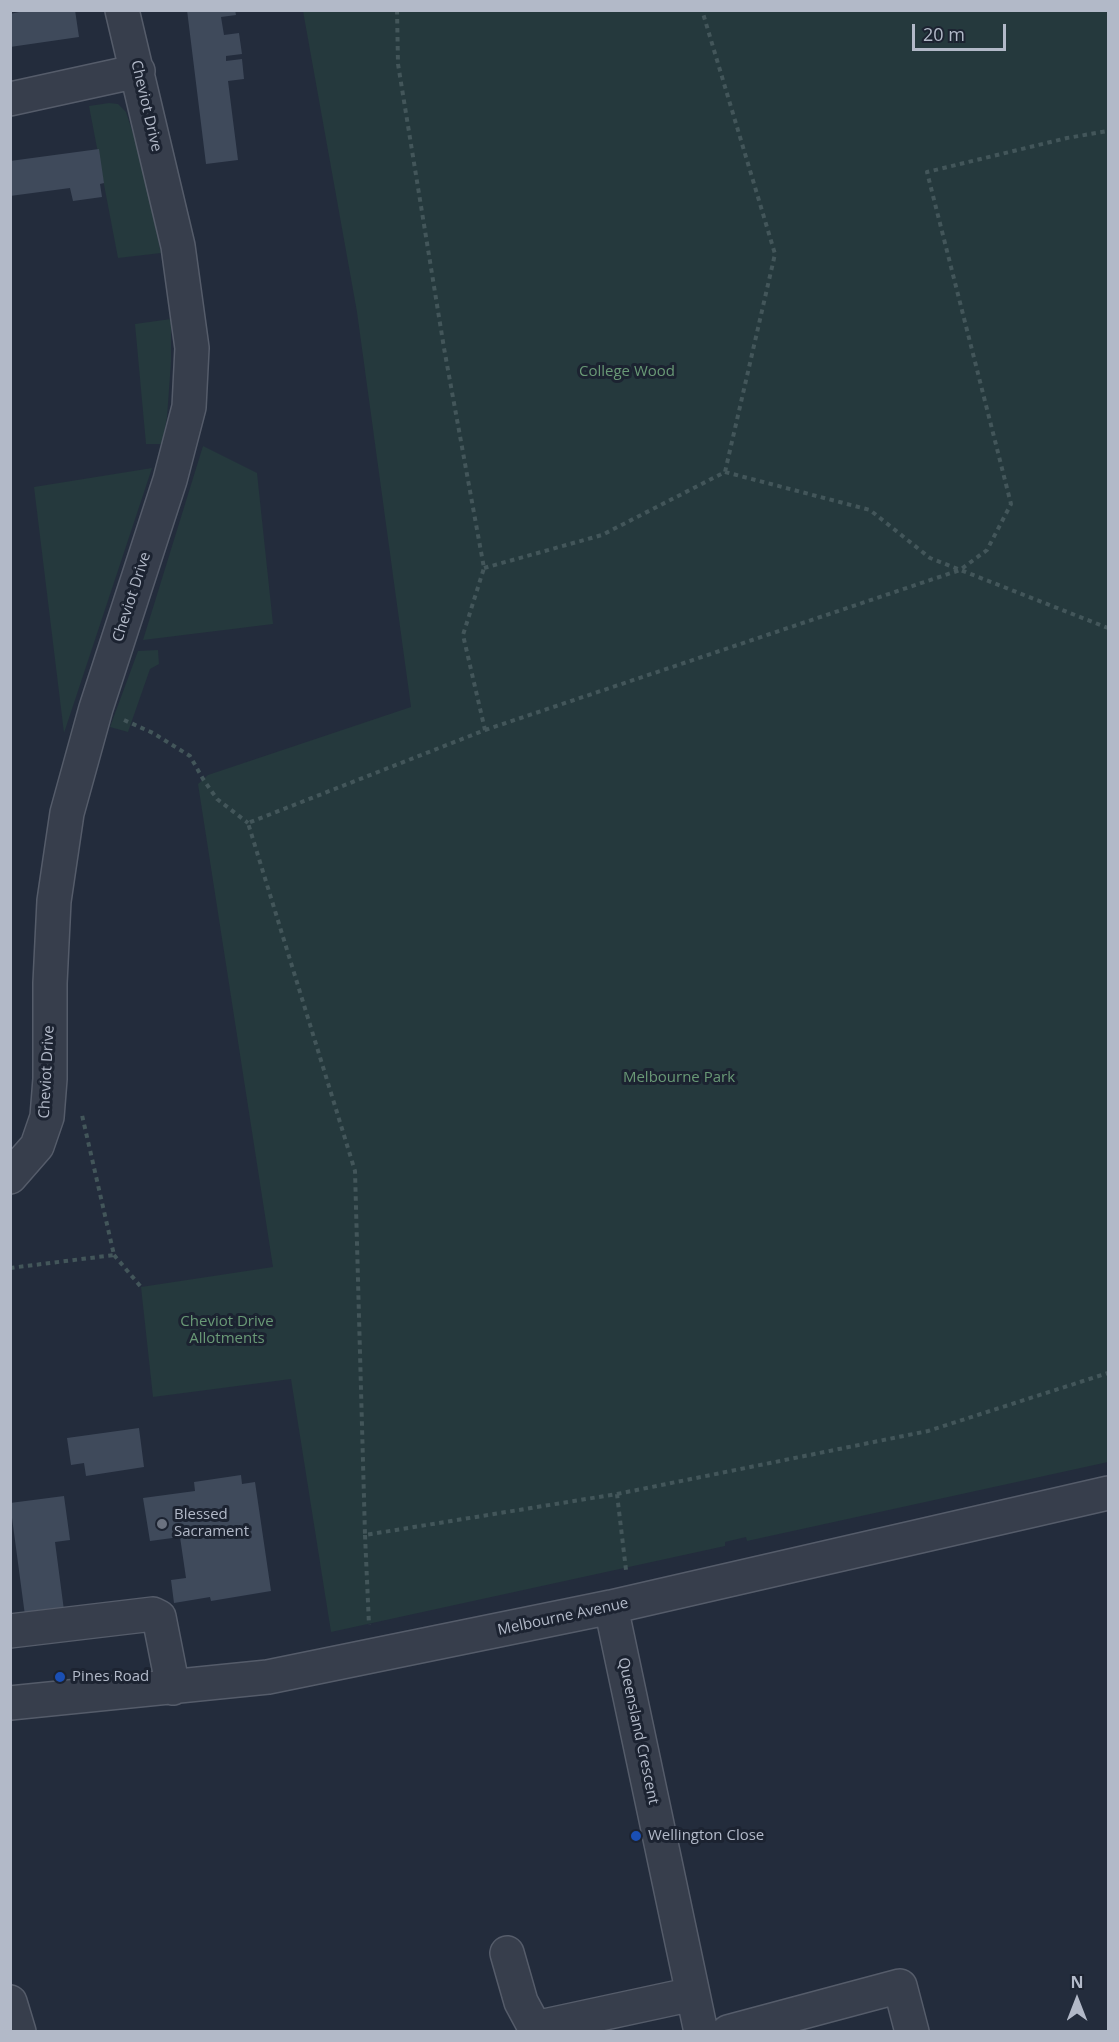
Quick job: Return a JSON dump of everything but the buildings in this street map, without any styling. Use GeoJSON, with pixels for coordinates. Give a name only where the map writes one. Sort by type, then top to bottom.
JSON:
{"type":"FeatureCollection","features":[{"type":"Feature","properties":{"kind":"street","name":"Cheviot Drive"},"geometry":{"type":"LineString","coordinates":[[10,1178],[37,1146],[47,1117],[54,901],[67,813],[96,708],[170,480],[189,407],[192,348],[178,246],[122,10]]}},
{"type":"Feature","properties":{"kind":"street"},"geometry":{"type":"LineString","coordinates":[[10,99],[138,71]]}},
{"type":"Feature","properties":{"kind":"street","name":"Melbourne Avenue"},"geometry":{"type":"LineString","coordinates":[[10,1703],[267,1677],[623,1605],[1108,1494]]}},
{"type":"Feature","properties":{"kind":"street","name":"Queensland Crescent"},"geometry":{"type":"LineString","coordinates":[[623,1605],[701,2031]]}},
{"type":"Feature","properties":{"kind":"street"},"geometry":{"type":"LineString","coordinates":[[10,1631],[153,1614],[159,1617],[173,1688]]}},
{"type":"Feature","properties":{"kind":"street"},"geometry":{"type":"LineString","coordinates":[[507,1953],[521,2002],[535,2030],[693,1994]]}},
{"type":"Feature","properties":{"kind":"street"},"geometry":{"type":"LineString","coordinates":[[729,2031],[900,1986],[912,2031]]}},
{"type":"Feature","properties":{"kind":"street"},"geometry":{"type":"LineString","coordinates":[[10,2002],[19,2031]]}},
{"type":"Feature","properties":{"kind":"path"},"geometry":{"type":"LineString","coordinates":[[397,10],[398,64],[444,348],[484,568],[464,635],[485,730]]}},
{"type":"Feature","properties":{"kind":"path"},"geometry":{"type":"LineString","coordinates":[[702,10],[775,254],[725,472]]}},
{"type":"Feature","properties":{"kind":"path"},"geometry":{"type":"LineString","coordinates":[[248,823],[485,730],[960,570],[987,550],[1011,504],[927,172],[1067,138],[1108,131]]}},
{"type":"Feature","properties":{"kind":"path"},"geometry":{"type":"LineString","coordinates":[[484,568],[602,535],[725,472],[870,510],[930,558],[1108,628]]}},
{"type":"Feature","properties":{"kind":"path"},"geometry":{"type":"LineString","coordinates":[[96,708],[153,733],[190,756],[202,779],[217,800],[248,823],[355,1171],[368,1623],[374,1656]]}},
{"type":"Feature","properties":{"kind":"path"},"geometry":{"type":"LineString","coordinates":[[81,1111],[114,1255],[141,1287]]}},
{"type":"Feature","properties":{"kind":"path"},"geometry":{"type":"LineString","coordinates":[[10,1268],[114,1255]]}},
{"type":"Feature","properties":{"kind":"path"},"geometry":{"type":"LineString","coordinates":[[365,1535],[617,1494],[928,1431],[1108,1373]]}},
{"type":"Feature","properties":{"kind":"path"},"geometry":{"type":"LineString","coordinates":[[617,1494],[625,1568],[623,1605]]}},
{"type":"Feature","properties":{"kind":"green space","name":"Melbourne Park"},"geometry":{"type":"Polygon","coordinates":[[[303,11],[1108,11],[1108,1462],[747,1541],[746,1537],[725,1542],[725,1546],[331,1632],[291,1379],[153,1397],[141,1287],[273,1267],[198,784],[208,775],[411,707],[357,312],[303,11]]]}},
{"type":"Feature","properties":{"kind":"green space"},"geometry":{"type":"Polygon","coordinates":[[[118,104],[126,112],[140,155],[161,253],[118,258],[89,106],[118,104]]]}},
{"type":"Feature","properties":{"kind":"green space"},"geometry":{"type":"Polygon","coordinates":[[[171,319],[171,362],[167,417],[162,444],[146,444],[135,324],[171,319]]]}},
{"type":"Feature","properties":{"kind":"green space"},"geometry":{"type":"Polygon","coordinates":[[[203,446],[257,473],[273,624],[143,640],[203,446]]]}},
{"type":"Feature","properties":{"kind":"green space"},"geometry":{"type":"Polygon","coordinates":[[[152,468],[64,733],[34,487],[152,468]]]}},
{"type":"Feature","properties":{"kind":"green space"},"geometry":{"type":"Polygon","coordinates":[[[158,650],[159,664],[150,669],[128,732],[110,727],[138,651],[158,650]]]}},
{"type":"Feature","properties":{"kind":"place","name":"Blessed Sacrament"},"geometry":{"type":"Point","coordinates":[162,1524]}},
{"type":"Feature","properties":{"kind":"place","name":"Pines Road"},"geometry":{"type":"Point","coordinates":[60,1677]}},
{"type":"Feature","properties":{"kind":"place","name":"Wellington Close"},"geometry":{"type":"Point","coordinates":[636,1836]}},
{"type":"Feature","properties":{"kind":"park label","name":"College Wood"},"geometry":{"type":"Point","coordinates":[627,372]}},
{"type":"Feature","properties":{"kind":"park label","name":"Cheviot Drive Allotments"},"geometry":{"type":"Point","coordinates":[227,1330]}}]}
